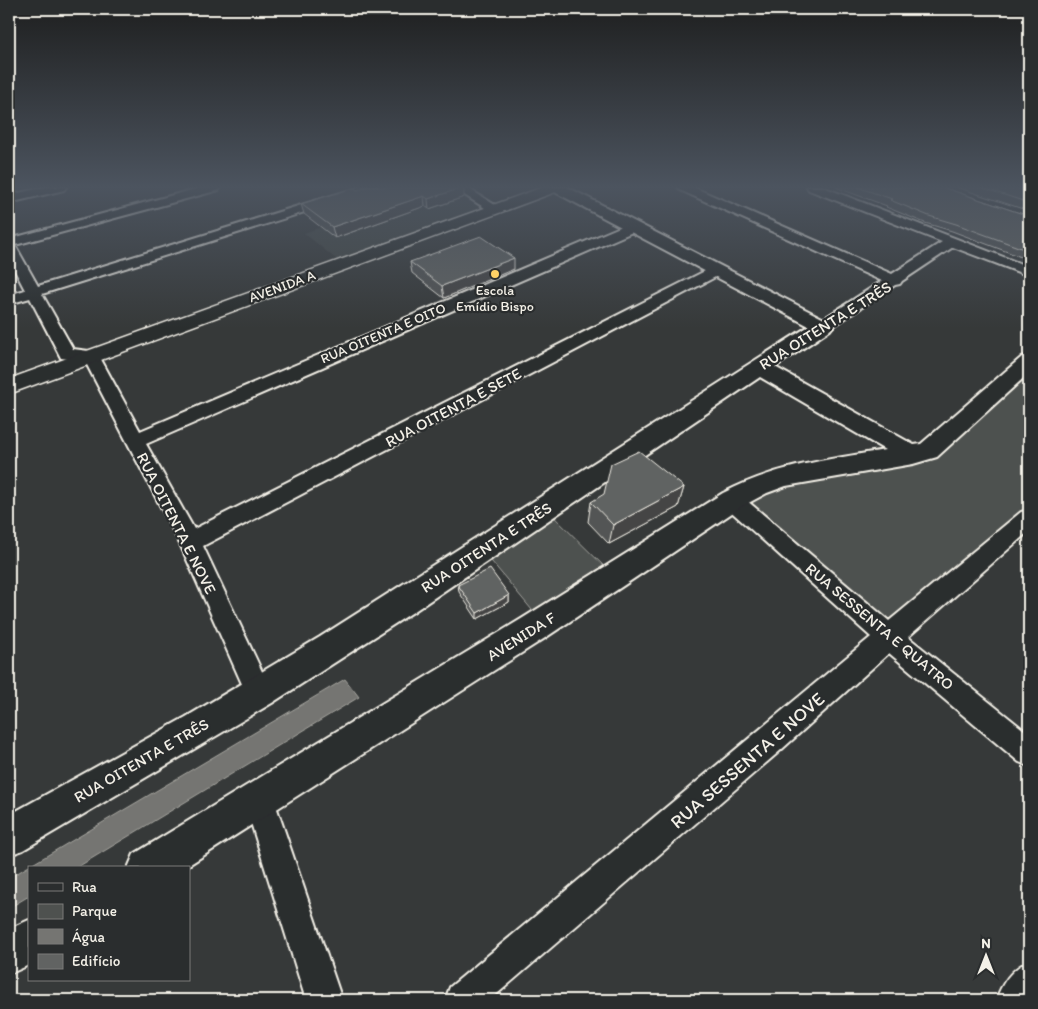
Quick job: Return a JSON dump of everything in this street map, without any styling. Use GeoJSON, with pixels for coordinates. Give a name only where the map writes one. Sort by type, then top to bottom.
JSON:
{"type":"FeatureCollection","features":[{"type":"Feature","properties":{"kind":"main road","name":"AVENIDA A"},"geometry":{"type":"LineString","coordinates":[[9,376],[406,234]]}},
{"type":"Feature","properties":{"kind":"main road","name":"AVENIDA A"},"geometry":{"type":"LineString","coordinates":[[9,387],[426,234]]}},
{"type":"Feature","properties":{"kind":"street"},"geometry":{"type":"LineString","coordinates":[[48,234],[9,245],[67,354],[91,356]]}},
{"type":"Feature","properties":{"kind":"street"},"geometry":{"type":"LineString","coordinates":[[9,300],[220,234]]}},
{"type":"Feature","properties":{"kind":"street","name":"RUA OITENTA E OITO"},"geometry":{"type":"LineString","coordinates":[[135,441],[616,234]]}},
{"type":"Feature","properties":{"kind":"street"},"geometry":{"type":"LineString","coordinates":[[646,234],[823,326]]}},
{"type":"Feature","properties":{"kind":"street"},"geometry":{"type":"LineString","coordinates":[[790,234],[895,281]]}},
{"type":"Feature","properties":{"kind":"street"},"geometry":{"type":"LineString","coordinates":[[933,234],[1029,272]]}},
{"type":"Feature","properties":{"kind":"street","name":"RUA OITENTA E TRÊS"},"geometry":{"type":"LineString","coordinates":[[9,836],[259,693],[449,572],[759,367],[953,242]]}},
{"type":"Feature","properties":{"kind":"street","name":"RUA OITENTA E SETE"},"geometry":{"type":"LineString","coordinates":[[190,542],[716,271]]}},
{"type":"Feature","properties":{"kind":"street","name":"RUA OITENTA E NOVE"},"geometry":{"type":"LineString","coordinates":[[91,356],[190,542],[259,693]]}},
{"type":"Feature","properties":{"kind":"street","name":"AVENIDA F"},"geometry":{"type":"LineString","coordinates":[[151,866],[526,633],[732,500],[758,486],[784,477],[928,451],[1029,362]]}},
{"type":"Feature","properties":{"kind":"street"},"geometry":{"type":"LineString","coordinates":[[759,367],[914,455]]}},
{"type":"Feature","properties":{"kind":"street","name":"RUA SESSENTA E QUATRO"},"geometry":{"type":"LineString","coordinates":[[732,500],[889,637],[1029,752]]}},
{"type":"Feature","properties":{"kind":"street","name":"RUA SESSENTA E NOVE"},"geometry":{"type":"LineString","coordinates":[[464,1000],[1029,518]]}},
{"type":"Feature","properties":{"kind":"street"},"geometry":{"type":"LineString","coordinates":[[259,800],[324,1000]]}},
{"type":"Feature","properties":{"kind":"street"},"geometry":{"type":"LineString","coordinates":[[9,953],[28,942]]}},
{"type":"Feature","properties":{"kind":"street"},"geometry":{"type":"LineString","coordinates":[[1014,1000],[1029,979]]}},
{"type":"Feature","properties":{"kind":"shaded area"},"geometry":{"type":"Polygon","coordinates":[[[305,234],[409,234],[337,260],[305,234]]]}},
{"type":"Feature","properties":{"kind":"green space"},"geometry":{"type":"Polygon","coordinates":[[[1029,362],[1029,511],[889,632],[734,499],[764,480],[923,454],[1029,362]]]}},
{"type":"Feature","properties":{"kind":"green space"},"geometry":{"type":"Polygon","coordinates":[[[545,508],[614,576],[542,622],[482,550],[545,508]]]}},
{"type":"Feature","properties":{"kind":"water"},"geometry":{"type":"Polygon","coordinates":[[[345,679],[359,697],[79,866],[29,866],[345,679]]]}},
{"type":"Feature","properties":{"kind":"water"},"geometry":{"type":"Polygon","coordinates":[[[28,867],[28,897],[9,908],[9,878],[28,867]]]}},
{"type":"Feature","properties":{"kind":"building"},"geometry":{"type":"Polygon","coordinates":[[[983,234],[1029,234],[1029,251],[983,234]]]}},
{"type":"Feature","properties":{"kind":"building"},"geometry":{"type":"Polygon","coordinates":[[[481,236],[514,258],[442,286],[410,262],[481,236]]]}},
{"type":"Feature","properties":{"kind":"building"},"geometry":{"type":"Polygon","coordinates":[[[639,451],[684,487],[613,525],[591,502],[604,494],[611,464],[639,451]]]}},
{"type":"Feature","properties":{"kind":"building"},"geometry":{"type":"Polygon","coordinates":[[[490,569],[509,595],[477,613],[458,585],[490,569]]]}},
{"type":"Feature","properties":{"kind":"place","name":"Escola Emídio Bispo"},"geometry":{"type":"Point","coordinates":[495,274]}}]}
